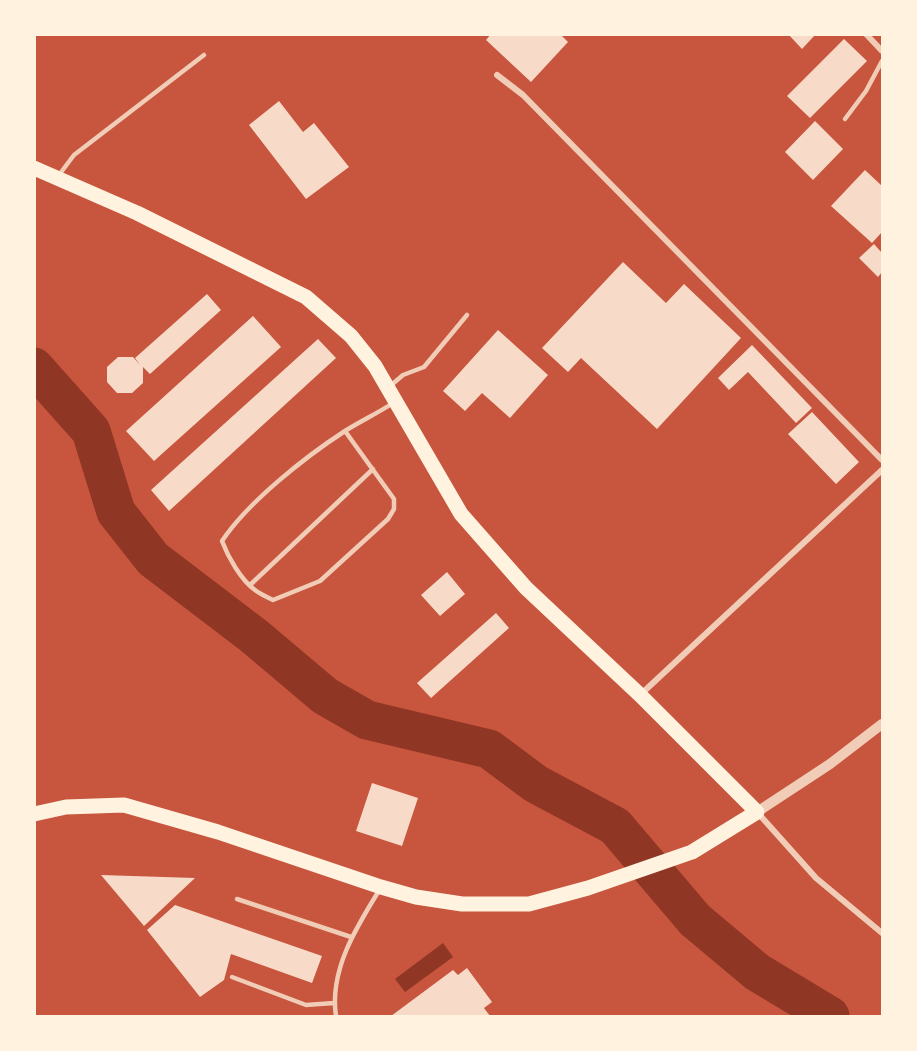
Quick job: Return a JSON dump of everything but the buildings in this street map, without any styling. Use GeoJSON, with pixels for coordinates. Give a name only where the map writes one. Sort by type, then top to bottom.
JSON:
{"type":"FeatureCollection","features":[{"type":"Feature","properties":{"kind":"main road"},"geometry":{"type":"LineString","coordinates":[[34,168],[137,213],[306,297],[351,336],[375,366],[461,514],[526,588],[640,695],[757,812],[692,852],[588,888],[529,904],[462,904],[416,897],[218,832],[124,805],[66,807],[34,814]]}},
{"type":"Feature","properties":{"kind":"street"},"geometry":{"type":"LineString","coordinates":[[866,34],[882,51]]}},
{"type":"Feature","properties":{"kind":"street"},"geometry":{"type":"LineString","coordinates":[[497,75],[524,94],[882,460]]}},
{"type":"Feature","properties":{"kind":"street"},"geometry":{"type":"LineString","coordinates":[[640,695],[882,470]]}},
{"type":"Feature","properties":{"kind":"street"},"geometry":{"type":"LineString","coordinates":[[882,724],[830,764],[757,812],[816,878],[882,933]]}},
{"type":"Feature","properties":{"kind":"lane"},"geometry":{"type":"LineString","coordinates":[[57,178],[74,155],[204,55]]}},
{"type":"Feature","properties":{"kind":"lane"},"geometry":{"type":"LineString","coordinates":[[845,119],[866,91],[882,61]]}},
{"type":"Feature","properties":{"kind":"lane"},"geometry":{"type":"LineString","coordinates":[[388,388],[403,375],[424,366],[467,315]]}},
{"type":"Feature","properties":{"kind":"lane"},"geometry":{"type":"LineString","coordinates":[[345,431],[394,499],[394,509],[388,519],[320,581],[273,600],[250,585],[228,558],[222,541],[235,521],[276,484],[345,431],[396,402]]}},
{"type":"Feature","properties":{"kind":"lane"},"geometry":{"type":"LineString","coordinates":[[250,585],[373,469]]}},
{"type":"Feature","properties":{"kind":"lane"},"geometry":{"type":"LineString","coordinates":[[336,1017],[334,1004],[339,975],[351,937],[381,887]]}},
{"type":"Feature","properties":{"kind":"lane"},"geometry":{"type":"LineString","coordinates":[[237,898],[351,937]]}},
{"type":"Feature","properties":{"kind":"lane"},"geometry":{"type":"LineString","coordinates":[[232,977],[306,1005],[334,1004]]}},
{"type":"Feature","properties":{"kind":"shaded area"},"geometry":{"type":"Polygon","coordinates":[[[443,943],[453,957],[405,992],[395,979],[443,943]]]}},
{"type":"Feature","properties":{"kind":"waterway"},"geometry":{"type":"LineString","coordinates":[[34,367],[91,431],[116,512],[153,559],[254,636],[325,696],[367,720],[489,749],[536,784],[615,826],[695,920],[757,972],[830,1016]]}}]}
